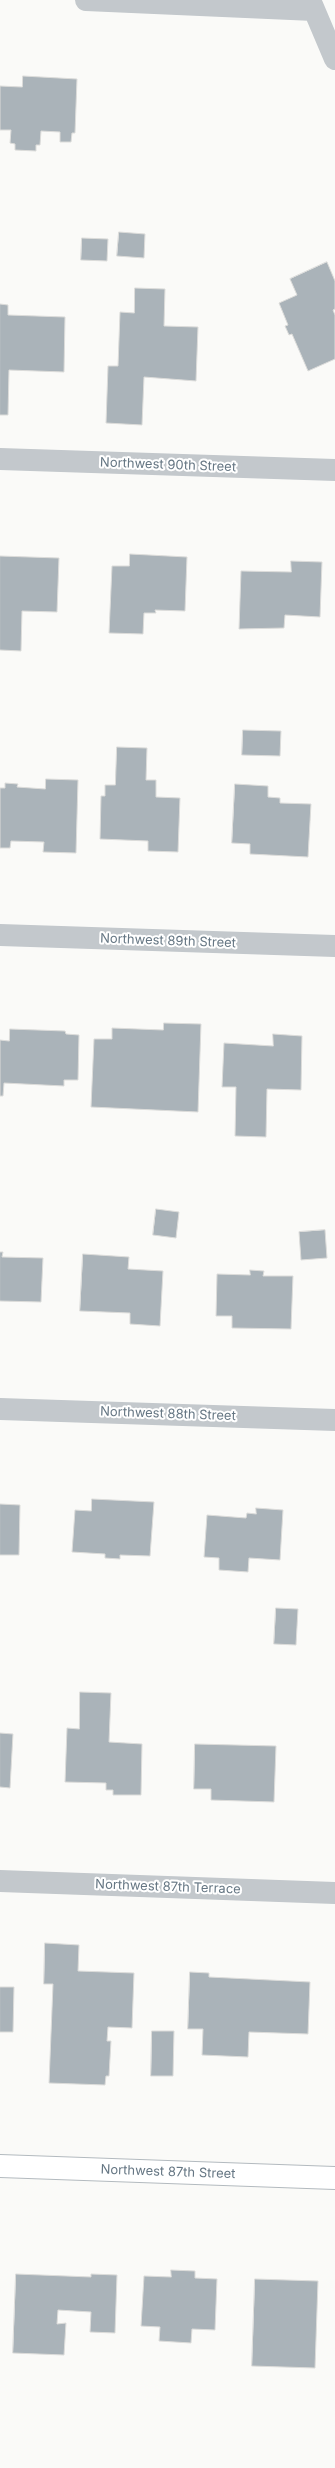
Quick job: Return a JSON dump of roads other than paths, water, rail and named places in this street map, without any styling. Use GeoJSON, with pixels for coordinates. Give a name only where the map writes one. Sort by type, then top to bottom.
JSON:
{"type":"FeatureCollection","features":[{"type":"Feature","properties":{"kind":"street"},"geometry":{"type":"LineString","coordinates":[[86,0],[312,5],[335,59]]}},
{"type":"Feature","properties":{"kind":"street","name":"Northwest 90th Street"},"geometry":{"type":"LineString","coordinates":[[0,460],[335,470]]}},
{"type":"Feature","properties":{"kind":"street","name":"Northwest 89th Street"},"geometry":{"type":"LineString","coordinates":[[0,935],[335,946]]}},
{"type":"Feature","properties":{"kind":"street","name":"Northwest 88th Street"},"geometry":{"type":"LineString","coordinates":[[0,1409],[335,1420]]}},
{"type":"Feature","properties":{"kind":"street","name":"Northwest 87th Terrace"},"geometry":{"type":"LineString","coordinates":[[0,1881],[335,1893]]}},
{"type":"Feature","properties":{"kind":"street","name":"Northwest 87th Street"},"geometry":{"type":"LineString","coordinates":[[0,2166],[335,2178]]}}]}
